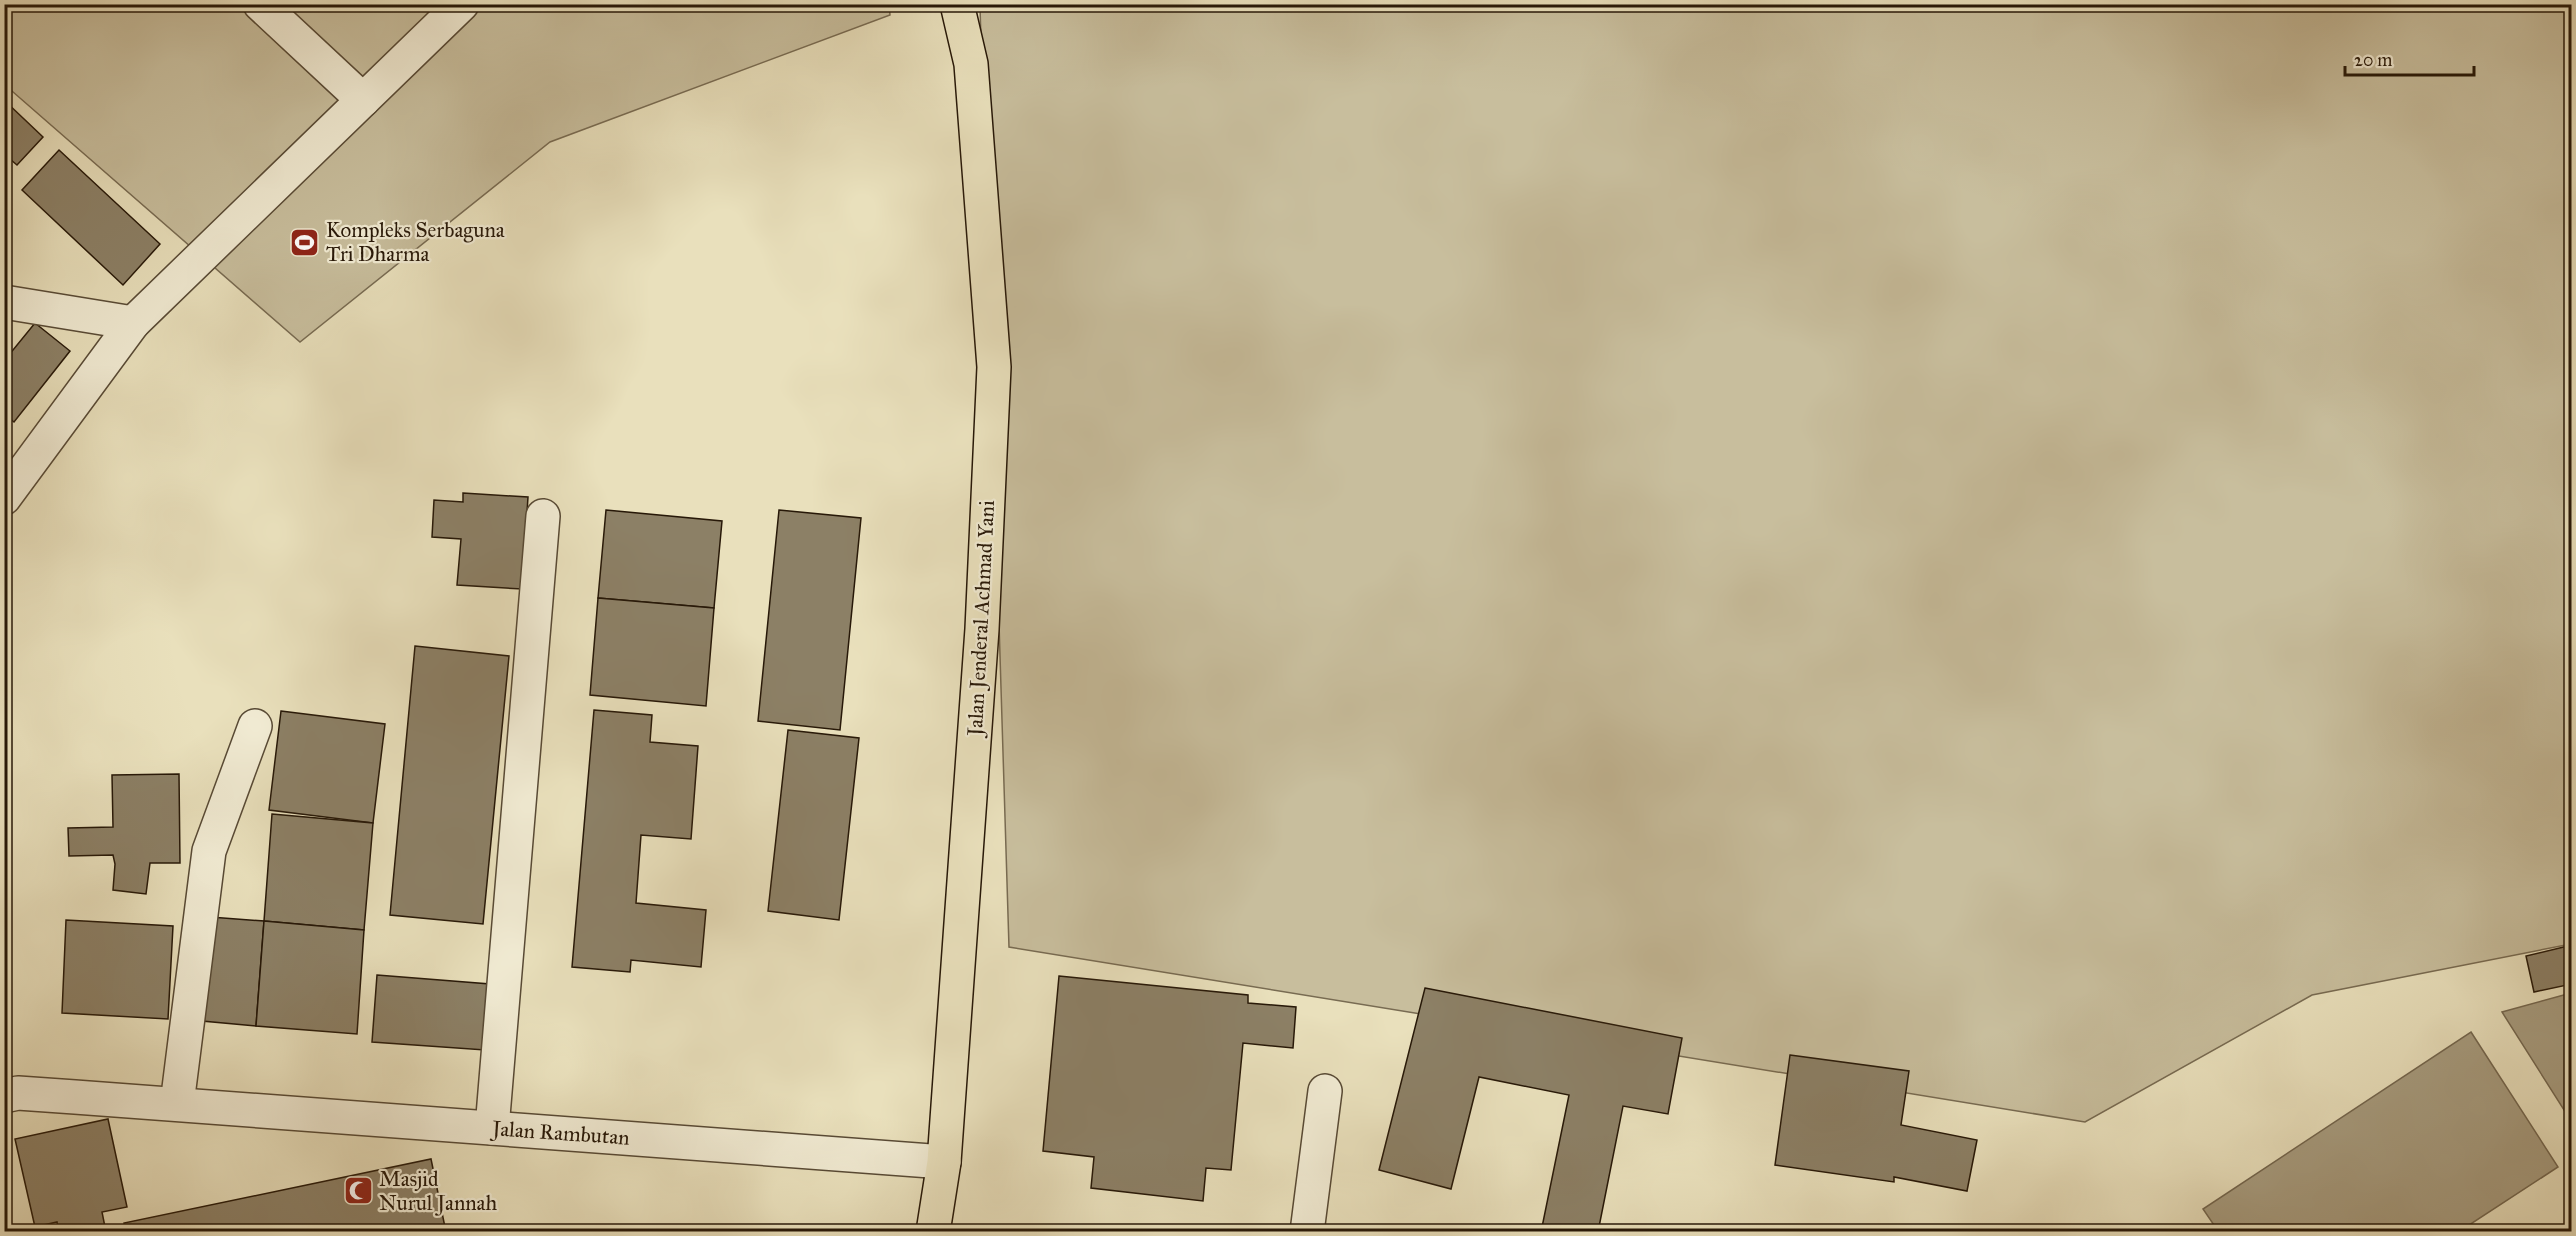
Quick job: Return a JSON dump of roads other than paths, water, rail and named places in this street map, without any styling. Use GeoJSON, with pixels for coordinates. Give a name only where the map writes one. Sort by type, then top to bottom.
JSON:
{"type":"FeatureCollection","features":[{"type":"Feature","properties":{"kind":"main road","name":"Jalan Jenderal Achmad Yani"},"geometry":{"type":"LineString","coordinates":[[933,1232],[944,1162],[982,629],[994,367],[971,64],[957,4]]}},
{"type":"Feature","properties":{"kind":"street"},"geometry":{"type":"LineString","coordinates":[[260,4],[363,100]]}},
{"type":"Feature","properties":{"kind":"street"},"geometry":{"type":"LineString","coordinates":[[4,498],[133,323],[462,4]]}},
{"type":"Feature","properties":{"kind":"street"},"geometry":{"type":"LineString","coordinates":[[4,302],[133,323]]}},
{"type":"Feature","properties":{"kind":"street"},"geometry":{"type":"LineString","coordinates":[[492,1128],[543,516]]}},
{"type":"Feature","properties":{"kind":"street"},"geometry":{"type":"LineString","coordinates":[[177,1104],[209,852],[255,726]]}},
{"type":"Feature","properties":{"kind":"street"},"geometry":{"type":"LineString","coordinates":[[1307,1232],[1325,1091]]}},
{"type":"Feature","properties":{"kind":"street","name":"Jalan Rambutan"},"geometry":{"type":"LineString","coordinates":[[4,1096],[18,1093],[177,1104],[944,1162]]}},
{"type":"Feature","properties":{"kind":"place","name":"Kompleks Serbaguna Tri Dharma"},"geometry":{"type":"Point","coordinates":[305,242]}},
{"type":"Feature","properties":{"kind":"place","name":"Masjid Nurul Jannah"},"geometry":{"type":"Point","coordinates":[358,1191]}}]}
